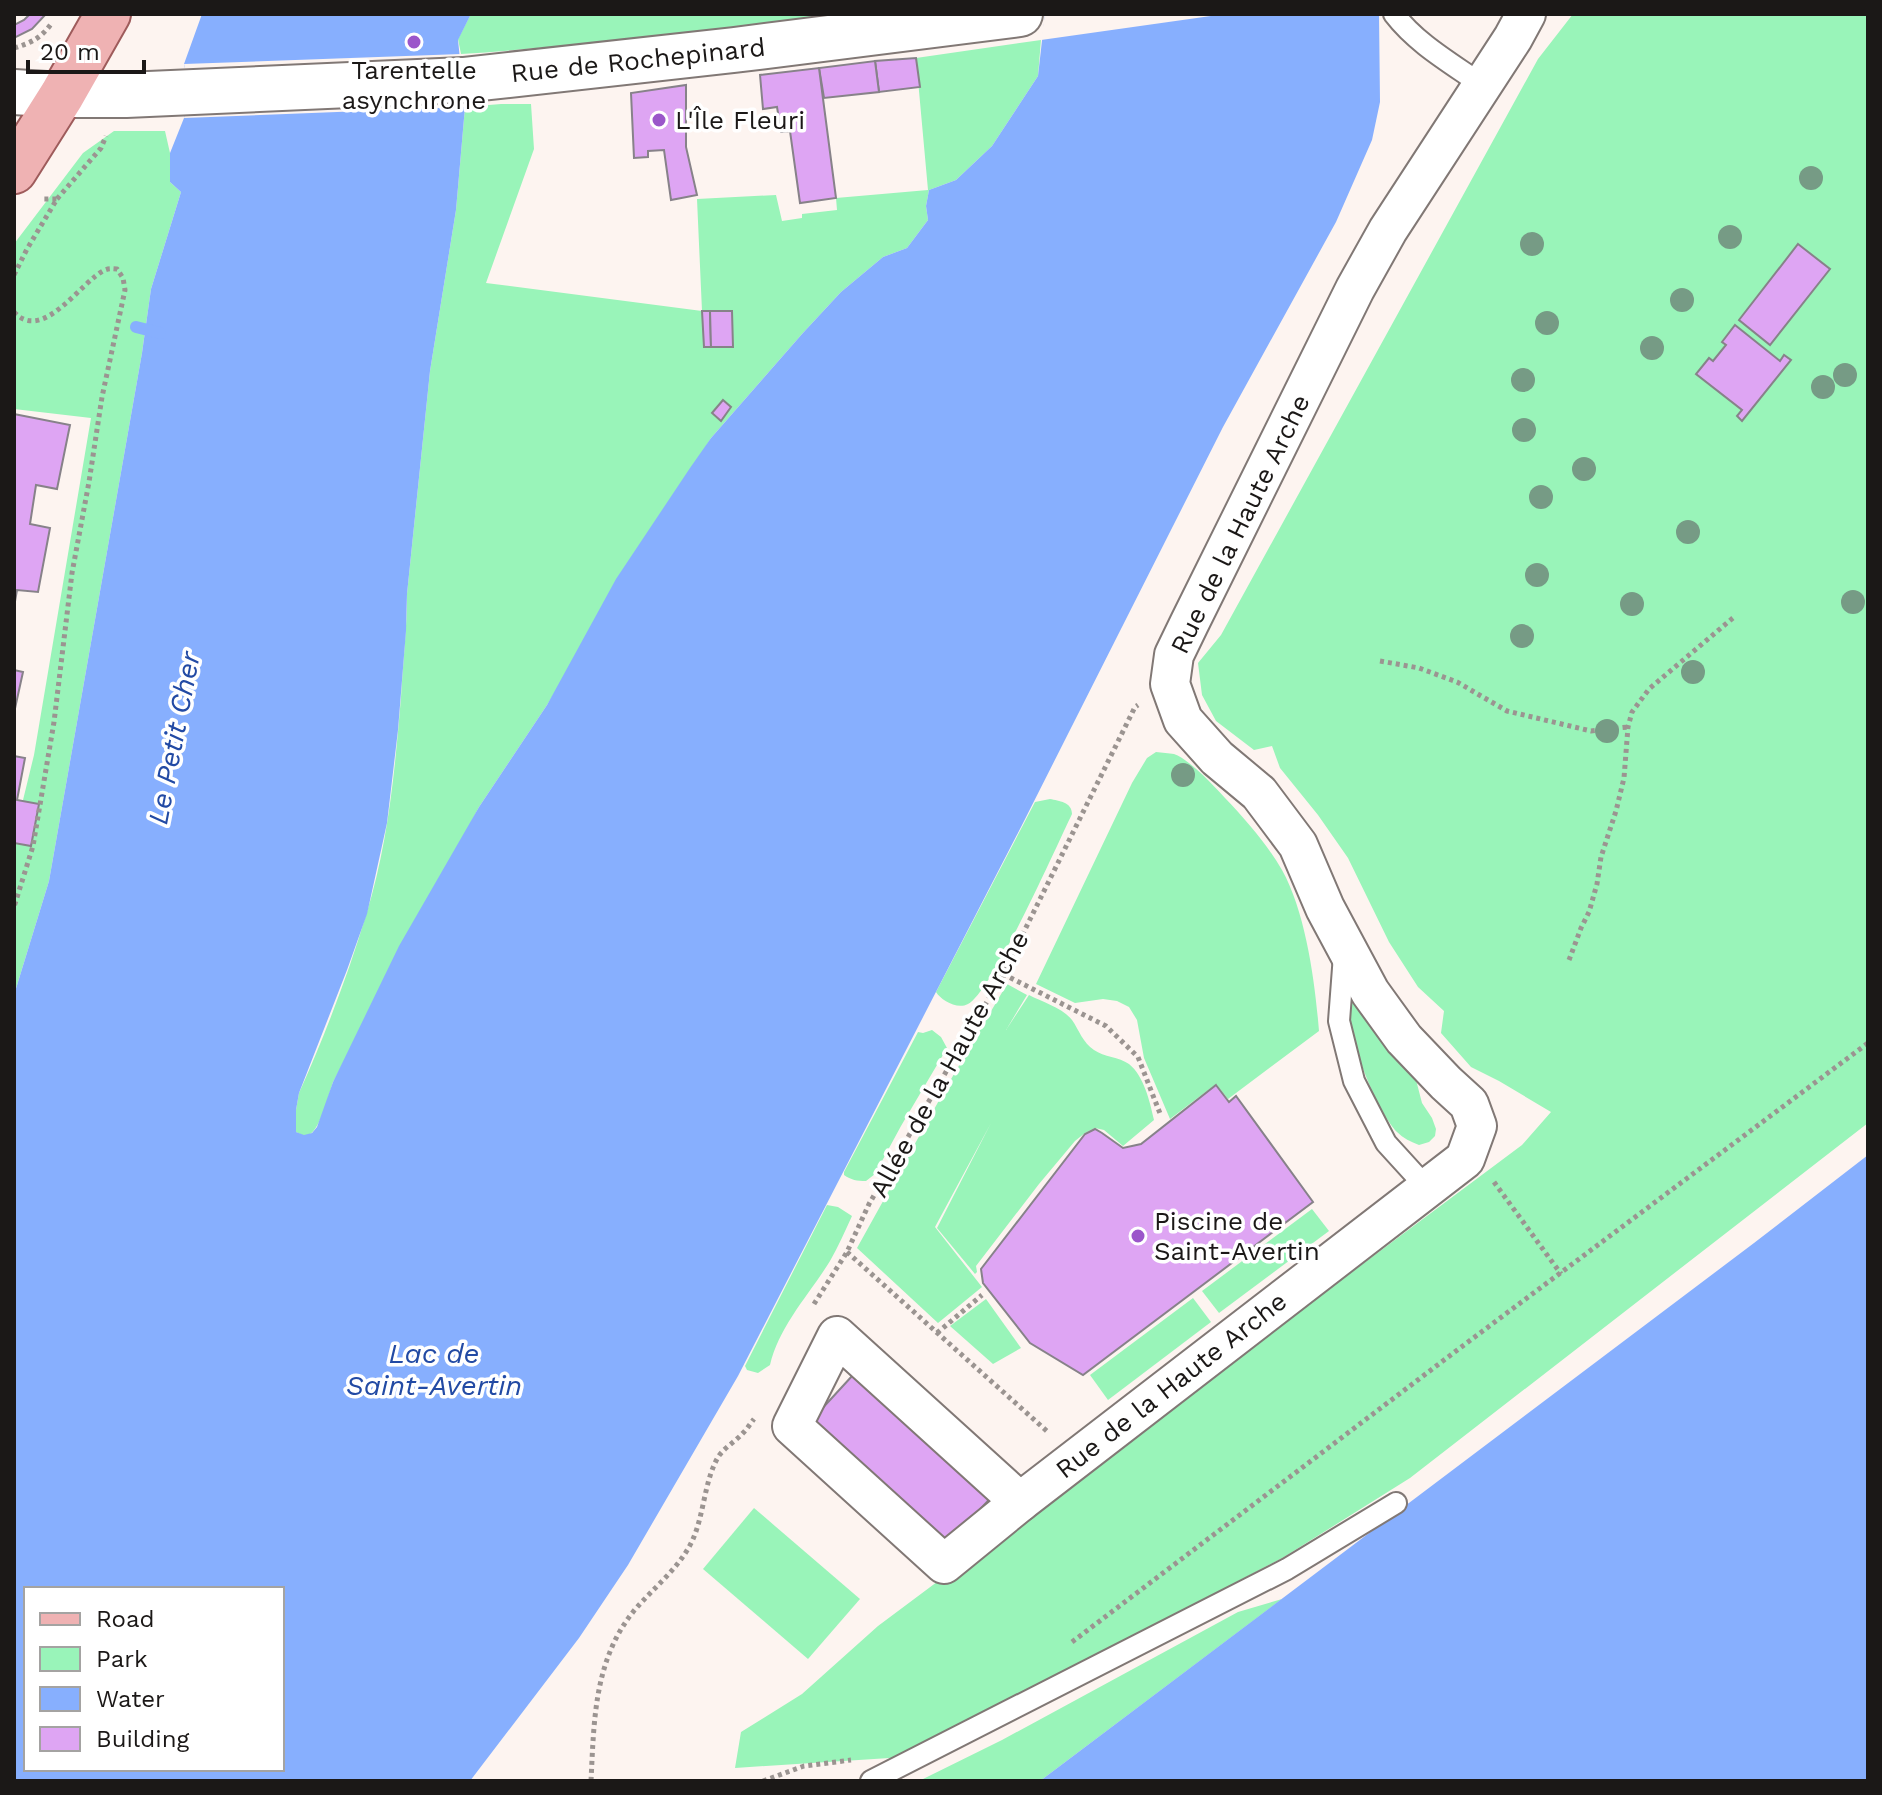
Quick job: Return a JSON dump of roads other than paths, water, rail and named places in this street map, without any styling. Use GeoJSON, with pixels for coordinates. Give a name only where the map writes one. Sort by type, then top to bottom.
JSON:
{"type":"FeatureCollection","features":[{"type":"Feature","properties":{"kind":"main road"},"geometry":{"type":"LineString","coordinates":[[28,185],[62,95],[108,14]]}},
{"type":"Feature","properties":{"kind":"street","name":"Rue de Rochepinard"},"geometry":{"type":"LineString","coordinates":[[14,92],[126,95],[463,80],[1020,14]]}},
{"type":"Feature","properties":{"kind":"street"},"geometry":{"type":"LineString","coordinates":[[1482,85],[1526,14]]}},
{"type":"Feature","properties":{"kind":"street","name":"Rue de la Haute Arche"},"geometry":{"type":"LineString","coordinates":[[1020,1502],[837,1336],[792,1426],[944,1564],[1076,1458],[1465,1159],[1477,1126],[1469,1104],[1404,1039],[1370,992],[1325,908],[1298,845],[1259,793],[1217,758],[1183,720],[1170,684],[1174,655],[1355,289],[1388,230],[1482,85]]}},
{"type":"Feature","properties":{"kind":"lane"},"geometry":{"type":"LineString","coordinates":[[1394,14],[1404,27],[1432,50],[1482,85]]}},
{"type":"Feature","properties":{"kind":"lane"},"geometry":{"type":"LineString","coordinates":[[1344,944],[1339,1021],[1354,1081],[1386,1143],[1427,1188]]}},
{"type":"Feature","properties":{"kind":"lane"},"geometry":{"type":"LineString","coordinates":[[871,1781],[1287,1569],[1396,1503]]}},
{"type":"Feature","properties":{"kind":"water","name":"Lac de Saint-Avertin"},"geometry":{"type":"Polygon","coordinates":[[[202,14],[471,14],[458,40],[465,107],[456,210],[430,371],[387,823],[367,914],[299,1093],[296,1132],[304,1135],[312,1133],[317,1127],[333,1082],[399,946],[479,807],[547,705],[616,579],[711,438],[841,292],[883,257],[907,248],[928,220],[926,206],[929,190],[956,180],[992,146],[1038,76],[1045,14],[1379,14],[1380,102],[1372,140],[1336,222],[1223,427],[738,1376],[628,1565],[579,1638],[470,1781],[14,1781],[14,995],[49,881],[151,289],[181,192],[170,182],[170,153],[184,118],[190,91],[184,64],[202,14]]]}},
{"type":"Feature","properties":{"kind":"water"},"geometry":{"type":"Polygon","coordinates":[[[1868,1155],[1868,1781],[1040,1781],[1754,1243],[1868,1155]]]}},
{"type":"Feature","properties":{"kind":"waterway"},"geometry":{"type":"LineString","coordinates":[[136,327],[160,333]]}},
{"type":"Feature","properties":{"kind":"place","name":"Tarentelle asynchrone"},"geometry":{"type":"Point","coordinates":[414,42]}},
{"type":"Feature","properties":{"kind":"place","name":"L'Île Fleuri"},"geometry":{"type":"Point","coordinates":[659,120]}},
{"type":"Feature","properties":{"kind":"place","name":"Piscine de Saint-Avertin"},"geometry":{"type":"Point","coordinates":[1138,1236]}},
{"type":"Feature","properties":{"kind":"water label","name":"Le Petit Cher"},"geometry":{"type":"Point","coordinates":[174,738]}}]}
